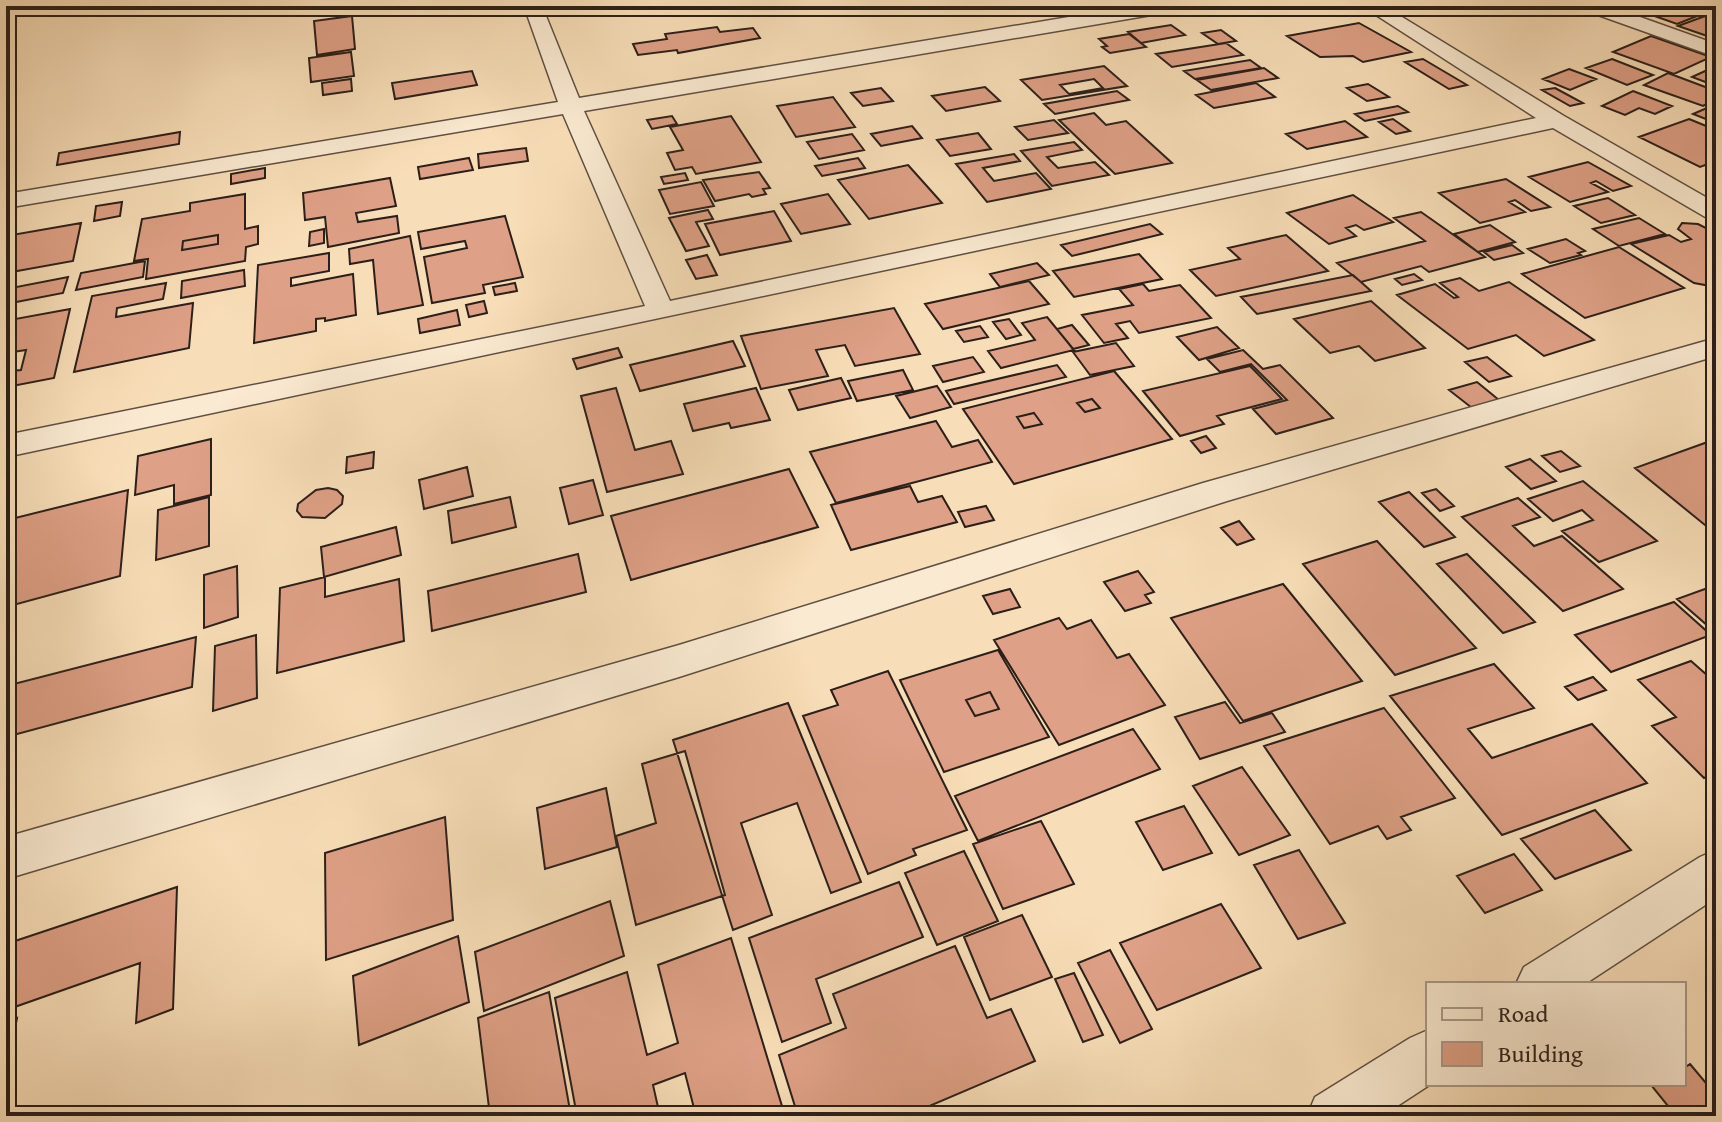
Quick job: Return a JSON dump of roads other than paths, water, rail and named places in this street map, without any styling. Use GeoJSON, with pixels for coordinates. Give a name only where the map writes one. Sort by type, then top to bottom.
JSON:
{"type":"FeatureCollection","features":[{"type":"Feature","properties":{"kind":"street"},"geometry":{"type":"LineString","coordinates":[[533,6],[571,107],[661,311]]}},
{"type":"Feature","properties":{"kind":"street"},"geometry":{"type":"LineString","coordinates":[[6,201],[1169,6]]}},
{"type":"Feature","properties":{"kind":"street"},"geometry":{"type":"LineString","coordinates":[[1371,6],[1556,121],[1716,213]]}},
{"type":"Feature","properties":{"kind":"street"},"geometry":{"type":"LineString","coordinates":[[1591,6],[1716,51]]}},
{"type":"Feature","properties":{"kind":"street"},"geometry":{"type":"LineString","coordinates":[[6,446],[1556,121]]}},
{"type":"Feature","properties":{"kind":"street"},"geometry":{"type":"LineString","coordinates":[[6,858],[679,661],[1215,492],[1716,347]]}},
{"type":"Feature","properties":{"kind":"street"},"geometry":{"type":"LineString","coordinates":[[1544,982],[1716,872]]}},
{"type":"Feature","properties":{"kind":"street"},"geometry":{"type":"LineString","coordinates":[[1334,1116],[1426,1057]]}}]}
